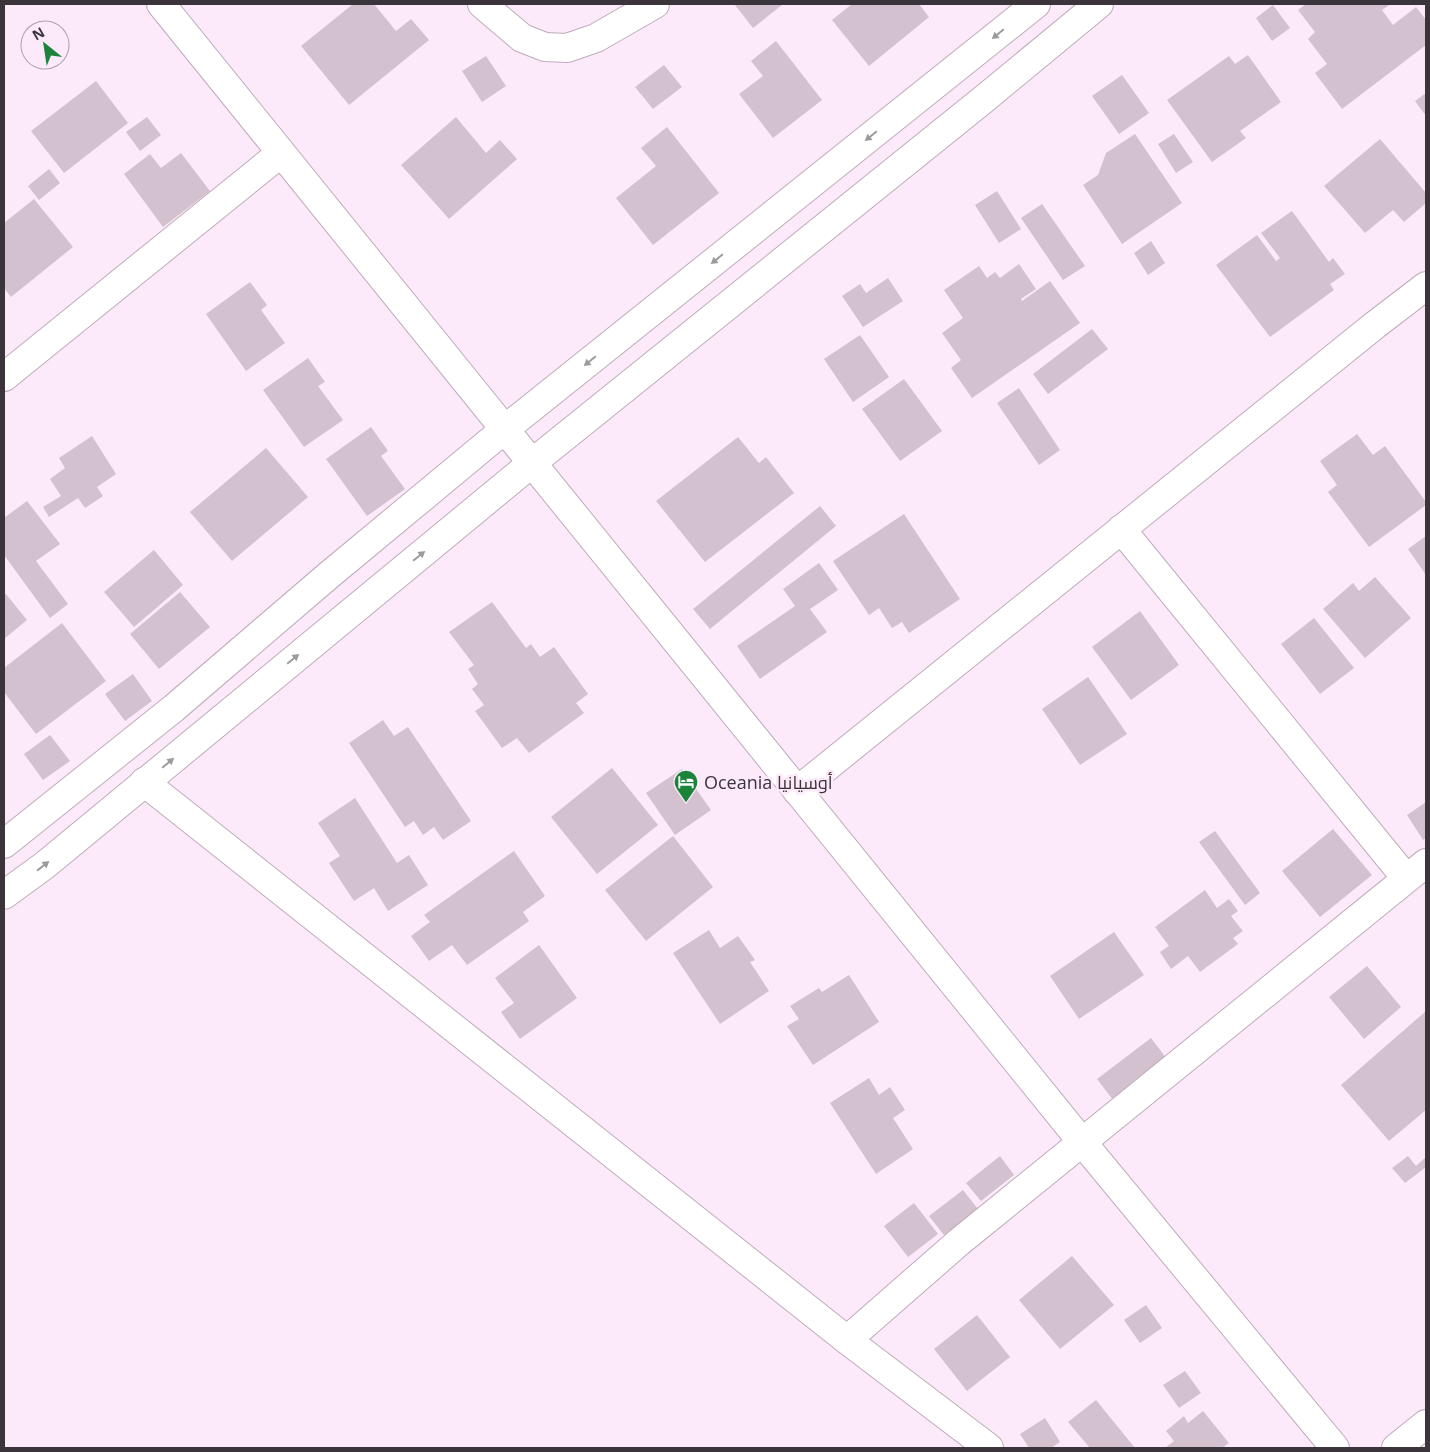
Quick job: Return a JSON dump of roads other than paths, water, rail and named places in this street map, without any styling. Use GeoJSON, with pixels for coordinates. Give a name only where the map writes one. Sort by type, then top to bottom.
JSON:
{"type":"FeatureCollection","features":[{"type":"Feature","properties":{"kind":"street"},"geometry":{"type":"LineString","coordinates":[[161,4],[1082,1142],[1335,1448]]}},
{"type":"Feature","properties":{"kind":"street"},"geometry":{"type":"LineString","coordinates":[[482,4],[522,38],[545,47],[567,48],[596,38],[656,4]]}},
{"type":"Feature","properties":{"kind":"street"},"geometry":{"type":"LineString","coordinates":[[4,844],[174,708],[329,575],[505,429],[1036,4]]}},
{"type":"Feature","properties":{"kind":"street"},"geometry":{"type":"LineString","coordinates":[[4,895],[45,865],[532,463],[1100,4]]}},
{"type":"Feature","properties":{"kind":"street"},"geometry":{"type":"LineString","coordinates":[[4,377],[281,153]]}},
{"type":"Feature","properties":{"kind":"street"},"geometry":{"type":"LineString","coordinates":[[742,239],[770,271]]}},
{"type":"Feature","properties":{"kind":"street"},"geometry":{"type":"LineString","coordinates":[[797,791],[1375,325],[1426,286]]}},
{"type":"Feature","properties":{"kind":"street"},"geometry":{"type":"LineString","coordinates":[[847,1340],[959,1242],[1416,871],[1121,530]]}},
{"type":"Feature","properties":{"kind":"street"},"geometry":{"type":"LineString","coordinates":[[144,782],[847,1340],[989,1448]]}},
{"type":"Feature","properties":{"kind":"street"},"geometry":{"type":"LineString","coordinates":[[1396,1448],[1426,1424]]}},
{"type":"Feature","properties":{"kind":"place","name":"Oceania أوسيانيا"},"geometry":{"type":"Point","coordinates":[686,803]}}]}
